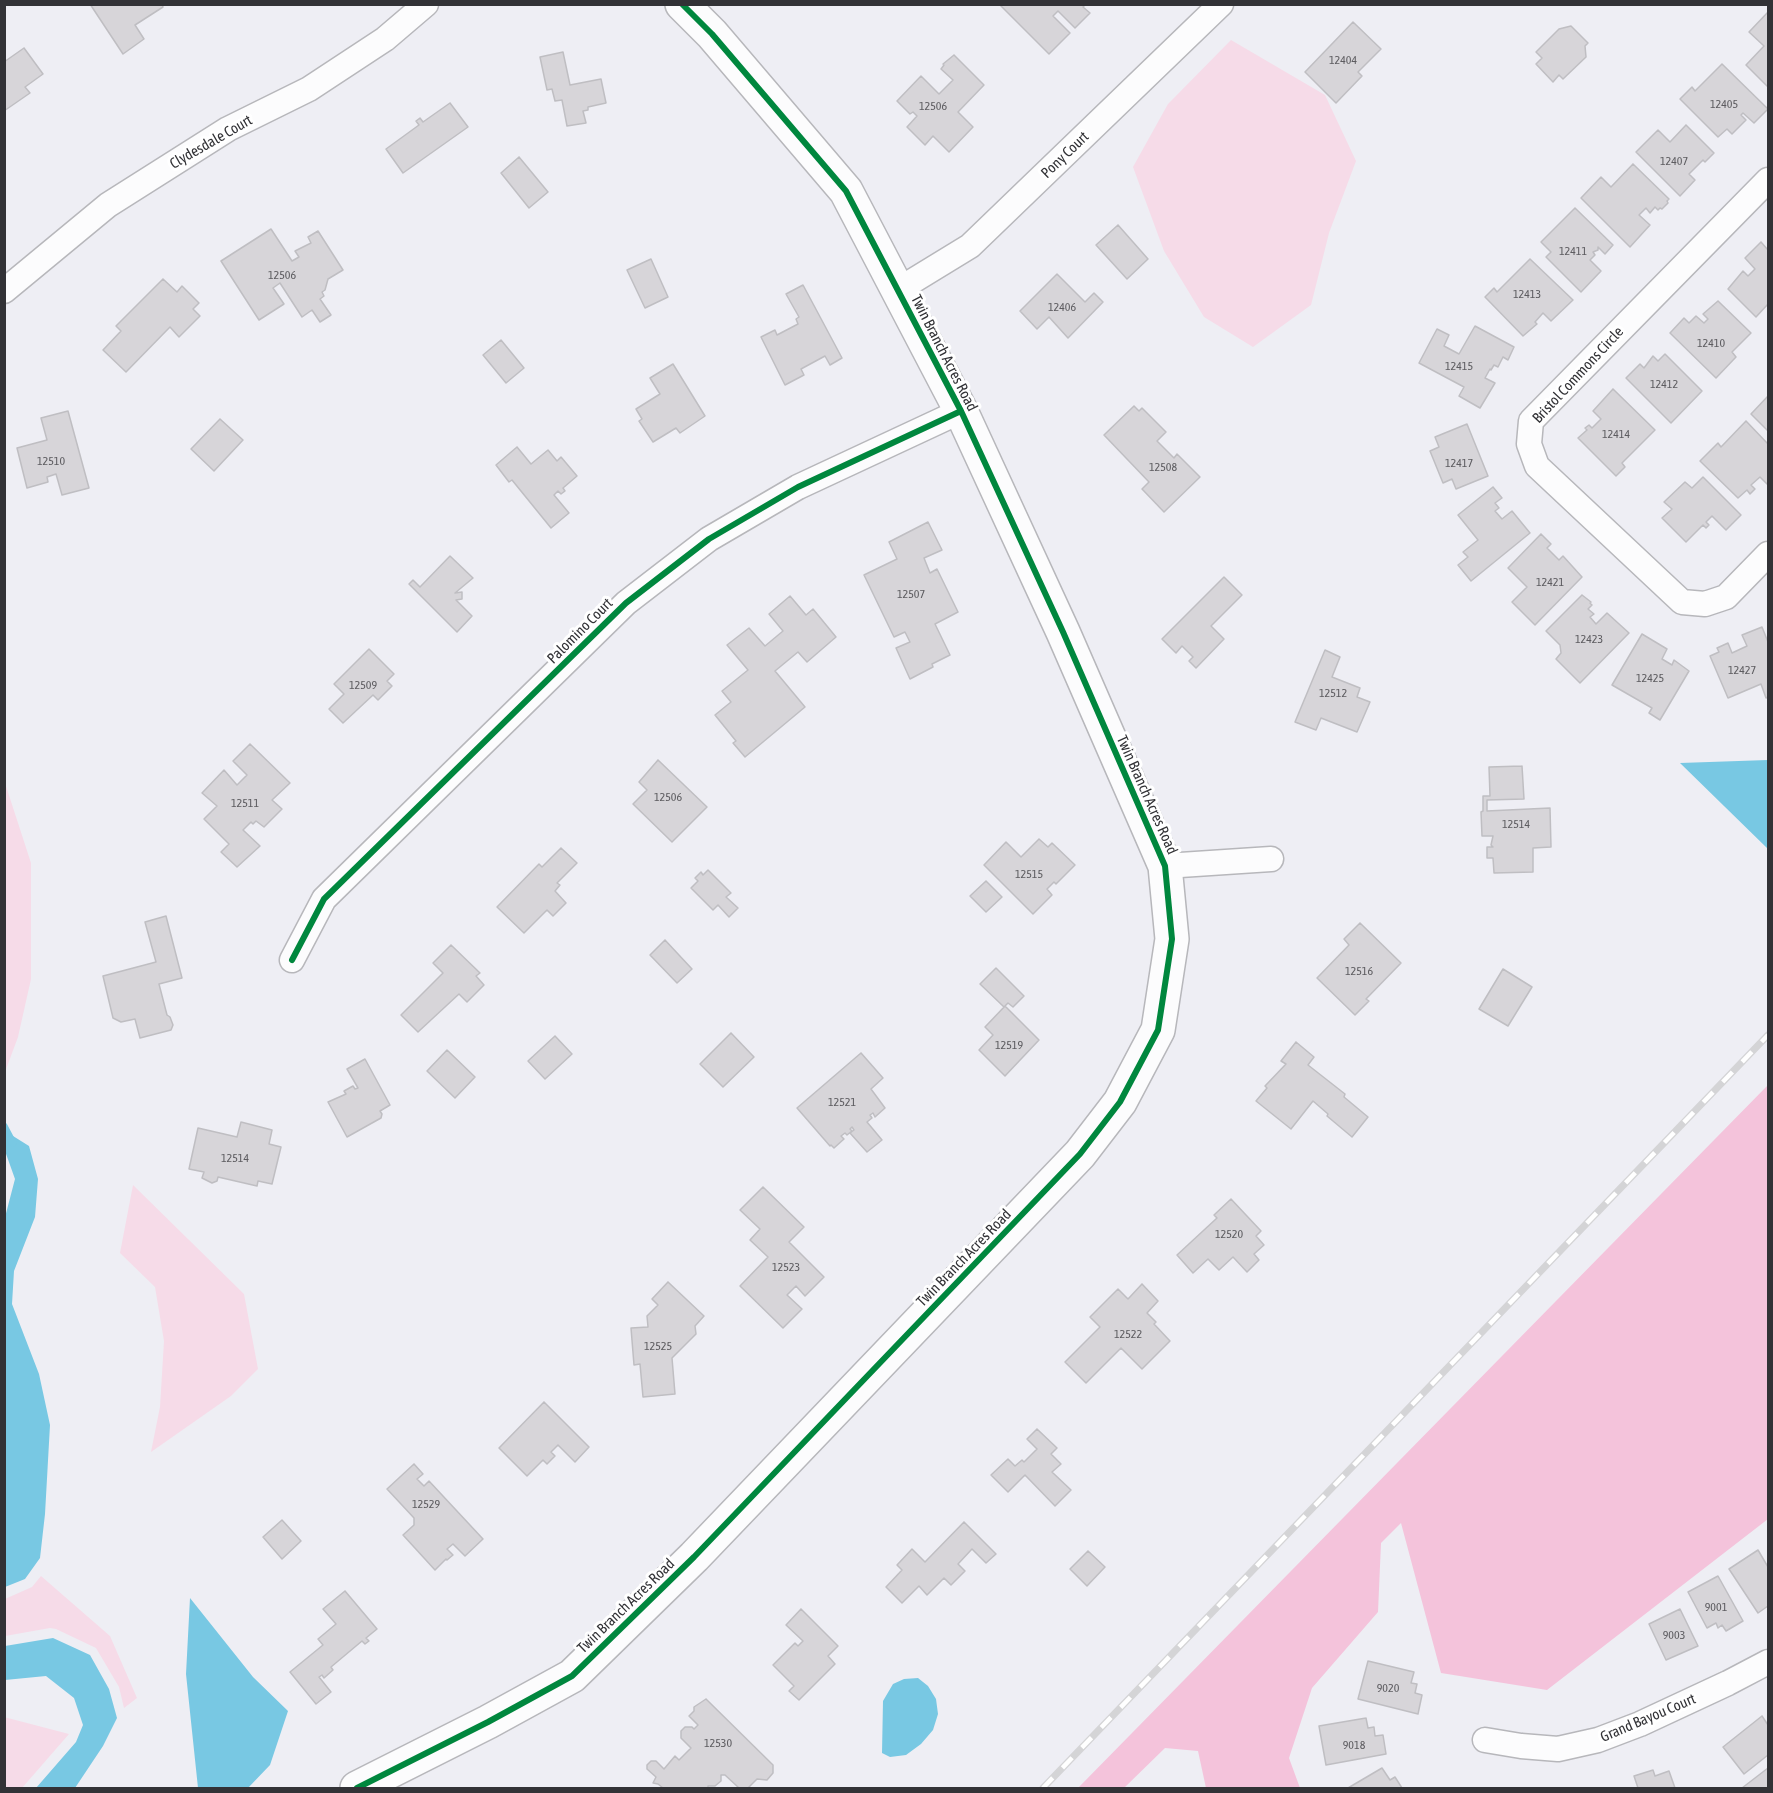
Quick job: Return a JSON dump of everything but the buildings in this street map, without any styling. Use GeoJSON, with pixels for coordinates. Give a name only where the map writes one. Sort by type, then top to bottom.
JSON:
{"type":"FeatureCollection","features":[{"type":"Feature","properties":{"kind":"street","name":"Clydesdale Court"},"geometry":{"type":"LineString","coordinates":[[4,291],[108,205],[228,129],[309,89],[385,39],[426,4]]}},
{"type":"Feature","properties":{"kind":"street","name":"Twin Branch Acres Road"},"geometry":{"type":"LineString","coordinates":[[357,1788],[488,1722],[572,1676],[694,1557],[1080,1154],[1120,1102],[1158,1030],[1172,939],[1165,866],[1063,632],[961,411],[846,191],[712,34],[681,4]]}},
{"type":"Feature","properties":{"kind":"street","name":"Pony Court"},"geometry":{"type":"LineString","coordinates":[[898,290],[970,246],[1221,4]]}},
{"type":"Feature","properties":{"kind":"street","name":"Bristol Commons Circle"},"geometry":{"type":"LineString","coordinates":[[1768,180],[1531,421],[1529,444],[1537,466],[1682,602],[1706,604],[1726,597],[1768,554]]}},
{"type":"Feature","properties":{"kind":"street","name":"Palomino Court"},"geometry":{"type":"LineString","coordinates":[[292,960],[324,899],[626,603],[709,539],[789,493],[961,411]]}},
{"type":"Feature","properties":{"kind":"street"},"geometry":{"type":"LineString","coordinates":[[1165,866],[1271,859]]}},
{"type":"Feature","properties":{"kind":"street","name":"Grand Bayou Court"},"geometry":{"type":"LineString","coordinates":[[1485,1740],[1558,1749],[1598,1740],[1640,1724],[1768,1662]]}},
{"type":"Feature","properties":{"kind":"shaded area"},"geometry":{"type":"Polygon","coordinates":[[[1231,40],[1325,95],[1356,161],[1329,233],[1311,305],[1253,347],[1204,317],[1164,251],[1133,167],[1168,104],[1231,40]]]}},
{"type":"Feature","properties":{"kind":"shaded area"},"geometry":{"type":"Polygon","coordinates":[[[5,783],[31,863],[31,979],[18,1037],[5,1072],[5,783]]]}},
{"type":"Feature","properties":{"kind":"shaded area"},"geometry":{"type":"Polygon","coordinates":[[[1768,1085],[1768,1519],[1547,1690],[1441,1673],[1401,1523],[1381,1543],[1378,1612],[1312,1688],[1289,1758],[1300,1788],[1206,1788],[1198,1751],[1165,1748],[1124,1788],[1078,1788],[1768,1085]]]}},
{"type":"Feature","properties":{"kind":"shaded area"},"geometry":{"type":"Polygon","coordinates":[[[133,1185],[244,1294],[258,1369],[231,1396],[151,1452],[160,1407],[164,1341],[155,1287],[120,1253],[133,1185]]]}},
{"type":"Feature","properties":{"kind":"shaded area"},"geometry":{"type":"Polygon","coordinates":[[[41,1576],[110,1636],[137,1698],[124,1708],[119,1687],[96,1648],[50,1628],[5,1636],[5,1599],[32,1587],[41,1576]]]}},
{"type":"Feature","properties":{"kind":"shaded area"},"geometry":{"type":"Polygon","coordinates":[[[4,1717],[69,1734],[22,1788],[5,1788],[4,1717]]]}},
{"type":"Feature","properties":{"kind":"water"},"geometry":{"type":"Polygon","coordinates":[[[1768,760],[1768,849],[1680,763],[1768,760]]]}},
{"type":"Feature","properties":{"kind":"water"},"geometry":{"type":"Polygon","coordinates":[[[5,1135],[13,1136],[29,1146],[38,1179],[35,1217],[14,1271],[12,1304],[39,1374],[50,1425],[40,1558],[25,1579],[5,1587],[4,1221],[15,1179],[5,1151],[5,1135]]]}},
{"type":"Feature","properties":{"kind":"water"},"geometry":{"type":"Polygon","coordinates":[[[190,1598],[253,1677],[288,1711],[270,1765],[248,1788],[198,1788],[186,1674],[190,1598]]]}},
{"type":"Feature","properties":{"kind":"water"},"geometry":{"type":"Polygon","coordinates":[[[53,1638],[90,1655],[109,1689],[117,1718],[103,1746],[75,1788],[36,1788],[76,1742],[83,1725],[74,1698],[46,1676],[5,1680],[5,1646],[53,1638]]]}},
{"type":"Feature","properties":{"kind":"water"},"geometry":{"type":"Polygon","coordinates":[[[918,1678],[928,1686],[936,1699],[938,1714],[933,1730],[921,1744],[906,1755],[890,1757],[882,1753],[883,1701],[893,1684],[904,1679],[918,1678]]]}},
{"type":"Feature","properties":{"kind":"waterway"},"geometry":{"type":"LineString","coordinates":[[4,1126],[13,1143]]}},
{"type":"Feature","properties":{"kind":"railway"},"geometry":{"type":"LineString","coordinates":[[1043,1788],[1768,1035]]}},
{"type":"Feature","properties":{"kind":"cycle path"},"geometry":{"type":"LineString","coordinates":[[357,1788],[488,1722],[572,1676],[694,1557],[1080,1154],[1120,1102],[1158,1030],[1172,939],[1165,866],[1063,632],[961,411],[846,191],[712,34],[682,4]]}},
{"type":"Feature","properties":{"kind":"cycle path"},"geometry":{"type":"LineString","coordinates":[[292,960],[324,899],[626,603],[709,539],[798,487],[961,411]]}}]}
